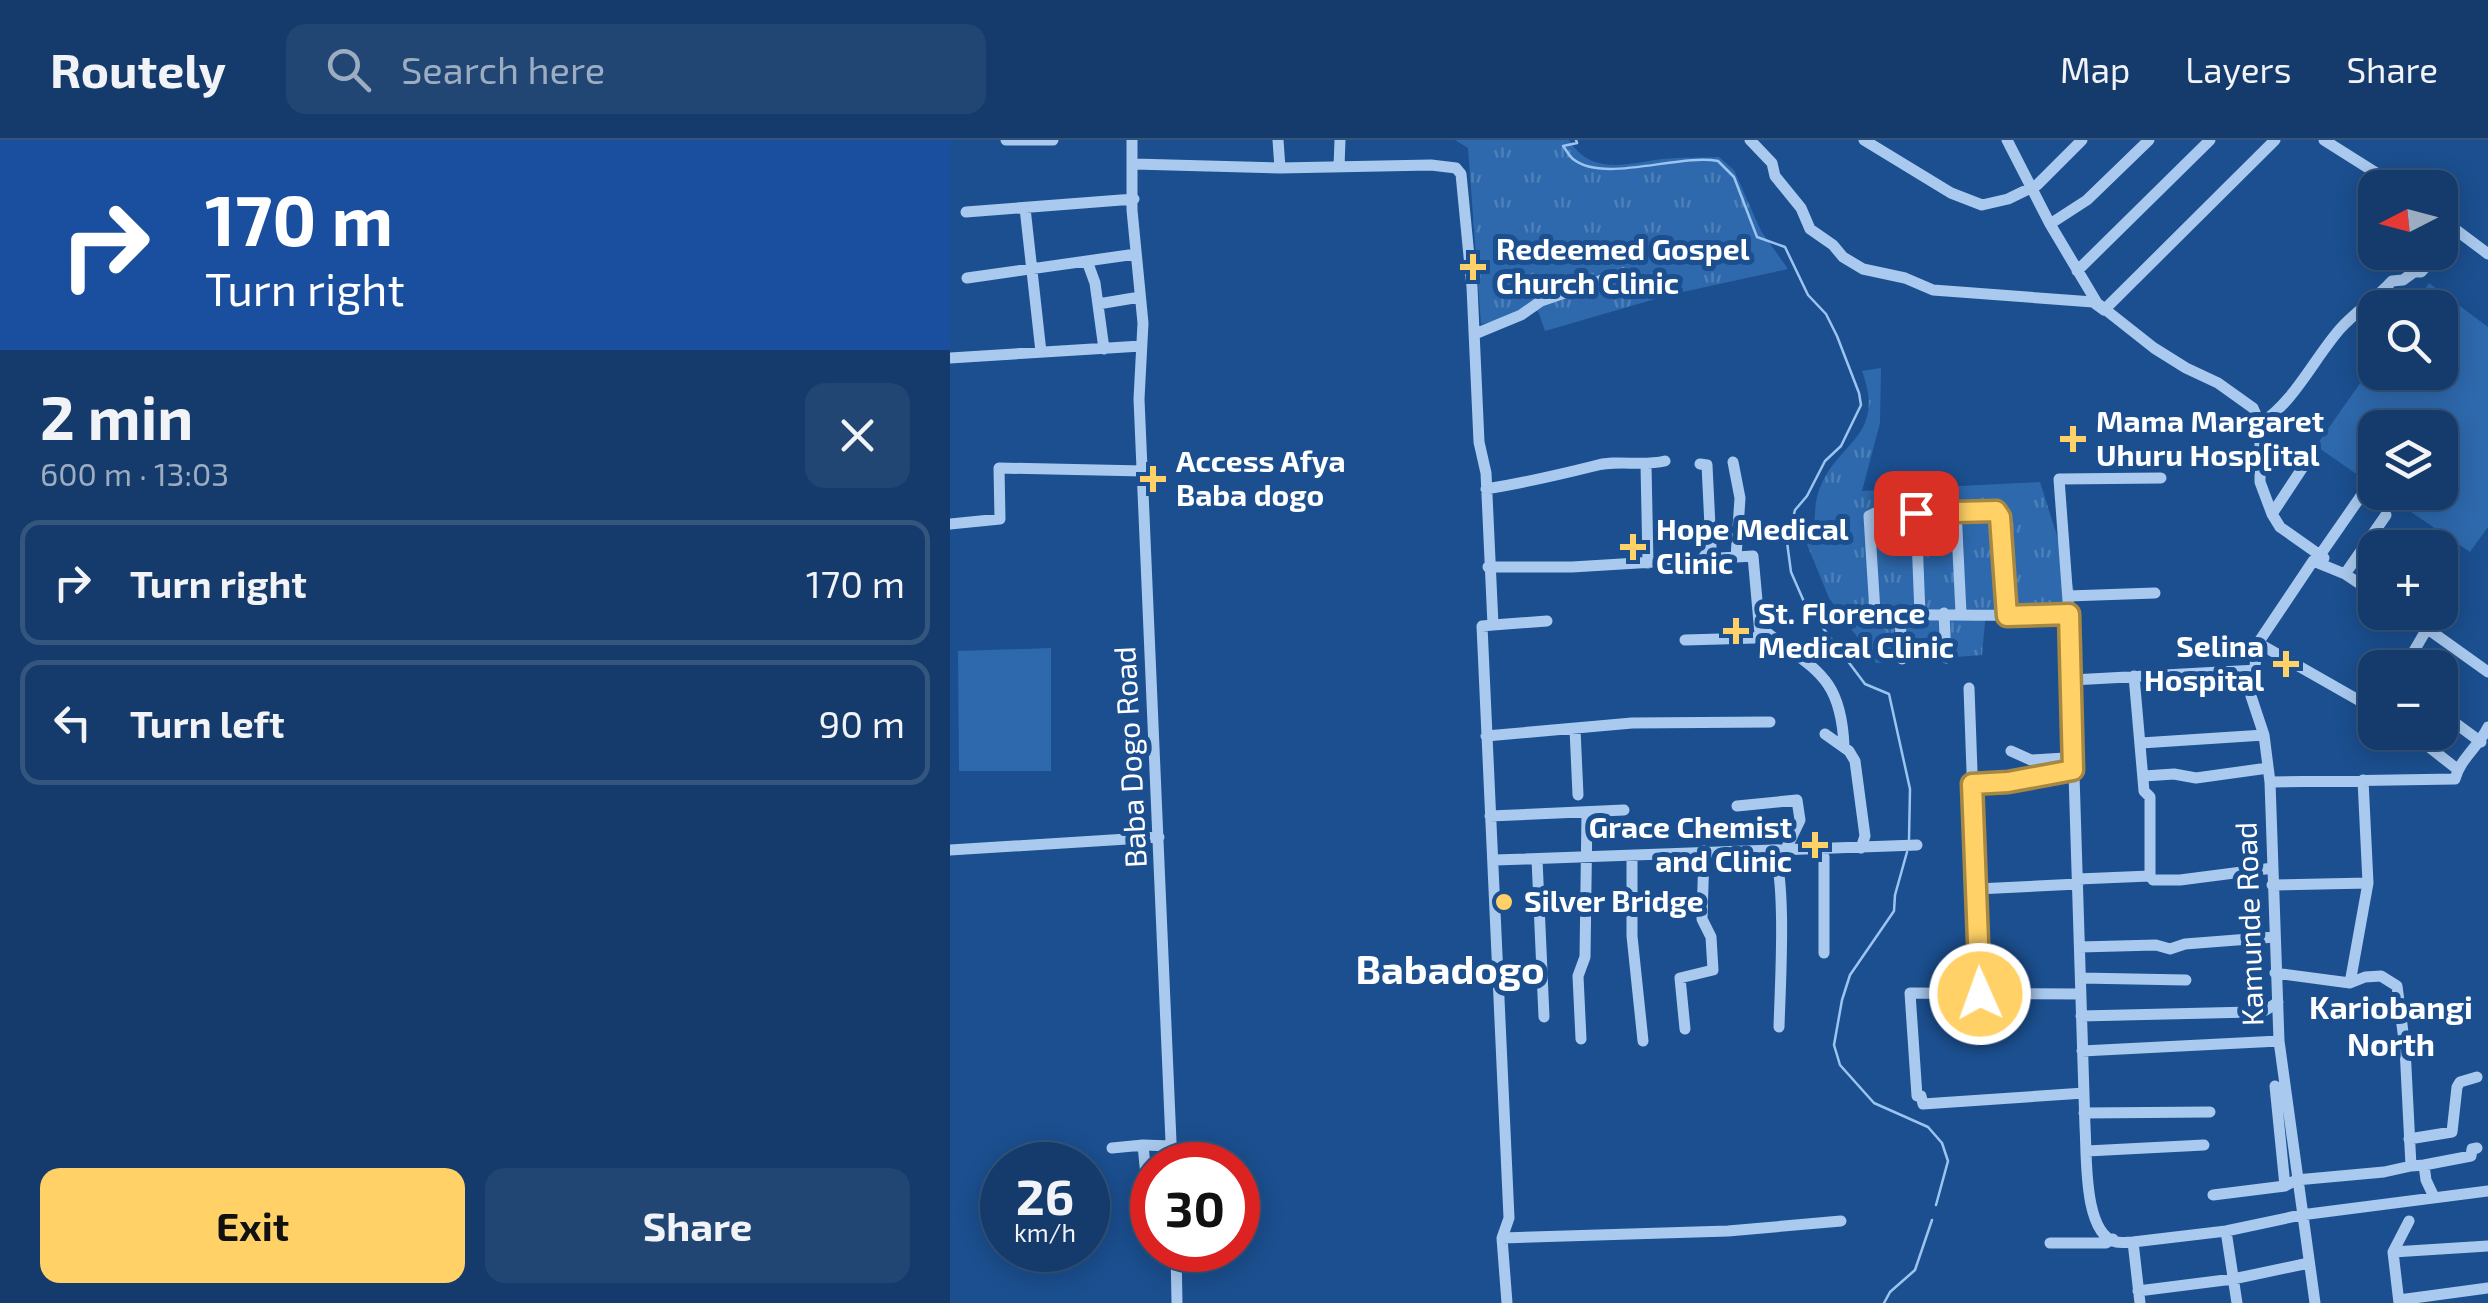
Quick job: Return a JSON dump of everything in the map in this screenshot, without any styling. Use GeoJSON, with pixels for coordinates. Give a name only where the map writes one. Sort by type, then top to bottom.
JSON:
{"type":"FeatureCollection","features":[{"type":"Feature","properties":{"kind":"street"},"geometry":{"type":"LineString","coordinates":[[1006,140],[1057,140]]}},
{"type":"Feature","properties":{"kind":"street","name":"Baba Dogo Road"},"geometry":{"type":"LineString","coordinates":[[1132,140],[1172,1142]]}},
{"type":"Feature","properties":{"kind":"street"},"geometry":{"type":"LineString","coordinates":[[1278,140],[1280,168]]}},
{"type":"Feature","properties":{"kind":"street"},"geometry":{"type":"LineString","coordinates":[[1340,140],[1340,167]]}},
{"type":"Feature","properties":{"kind":"street"},"geometry":{"type":"LineString","coordinates":[[1750,140],[1772,163],[1775,176],[1801,208],[1810,228],[1863,269],[1904,278],[1933,290],[2086,301],[2175,362],[2218,382],[2245,401],[2254,408],[2260,424],[2259,472],[2263,493],[2280,527],[2317,558],[2358,583]]}},
{"type":"Feature","properties":{"kind":"street"},"geometry":{"type":"LineString","coordinates":[[1864,140],[1951,194],[1978,205],[2033,188],[2082,140]]}},
{"type":"Feature","properties":{"kind":"street"},"geometry":{"type":"LineString","coordinates":[[2050,224],[2087,200],[2149,140]]}},
{"type":"Feature","properties":{"kind":"street"},"geometry":{"type":"LineString","coordinates":[[2077,272],[2210,140]]}},
{"type":"Feature","properties":{"kind":"street"},"geometry":{"type":"LineString","coordinates":[[2104,310],[2275,140]]}},
{"type":"Feature","properties":{"kind":"street"},"geometry":{"type":"LineString","coordinates":[[2324,140],[2372,170]]}},
{"type":"Feature","properties":{"kind":"street"},"geometry":{"type":"LineString","coordinates":[[2009,141],[2050,224],[2104,310]]}},
{"type":"Feature","properties":{"kind":"street"},"geometry":{"type":"LineString","coordinates":[[1134,164],[1280,168],[1430,165],[1456,168],[1461,174],[1493,625]]}},
{"type":"Feature","properties":{"kind":"street"},"geometry":{"type":"LineString","coordinates":[[966,212],[1134,198]]}},
{"type":"Feature","properties":{"kind":"street"},"geometry":{"type":"LineString","coordinates":[[1024,208],[1041,352]]}},
{"type":"Feature","properties":{"kind":"street"},"geometry":{"type":"LineString","coordinates":[[2458,232],[2488,254]]}},
{"type":"Feature","properties":{"kind":"street"},"geometry":{"type":"LineString","coordinates":[[967,278],[1136,254]]}},
{"type":"Feature","properties":{"kind":"street"},"geometry":{"type":"LineString","coordinates":[[1087,261],[1104,350]]}},
{"type":"Feature","properties":{"kind":"street"},"geometry":{"type":"LineString","coordinates":[[2260,424],[2279,412],[2320,353],[2354,314],[2375,300],[2392,281],[2423,270]]}},
{"type":"Feature","properties":{"kind":"street"},"geometry":{"type":"LineString","coordinates":[[1475,334],[1521,315],[1541,301],[1623,273]]}},
{"type":"Feature","properties":{"kind":"street"},"geometry":{"type":"LineString","coordinates":[[1098,304],[1140,297]]}},
{"type":"Feature","properties":{"kind":"street"},"geometry":{"type":"LineString","coordinates":[[950,358],[1141,346]]}},
{"type":"Feature","properties":{"kind":"street"},"geometry":{"type":"LineString","coordinates":[[2272,514],[2308,458]]}},
{"type":"Feature","properties":{"kind":"street"},"geometry":{"type":"LineString","coordinates":[[1486,489],[1576,473],[1596,465],[1646,465],[1665,460]]}},
{"type":"Feature","properties":{"kind":"street"},"geometry":{"type":"LineString","coordinates":[[1734,462],[1740,498],[1736,557]]}},
{"type":"Feature","properties":{"kind":"street"},"geometry":{"type":"LineString","coordinates":[[1700,464],[1707,465],[1711,547],[1703,558]]}},
{"type":"Feature","properties":{"kind":"street"},"geometry":{"type":"LineString","coordinates":[[1646,465],[1648,562]]}},
{"type":"Feature","properties":{"kind":"street"},"geometry":{"type":"LineString","coordinates":[[950,524],[1000,519],[999,468],[1144,472]]}},
{"type":"Feature","properties":{"kind":"street"},"geometry":{"type":"LineString","coordinates":[[2161,478],[2058,479],[2072,680],[2070,770],[2091,1209],[2106,1236],[2116,1242],[2133,1242],[2226,1231],[2302,1214],[2488,1190]]}},
{"type":"Feature","properties":{"kind":"street","name":"Kamunde Road"},"geometry":{"type":"LineString","coordinates":[[2315,1303],[2279,1041],[2270,782],[2264,735],[2251,696],[2252,677],[2258,643],[2358,500]]}},
{"type":"Feature","properties":{"kind":"street"},"geometry":{"type":"LineString","coordinates":[[2007,616],[1998,514],[1991,510],[1956,510],[1869,516],[1878,615],[2007,616],[2069,614]]}},
{"type":"Feature","properties":{"kind":"street"},"geometry":{"type":"LineString","coordinates":[[1956,510],[1961,613]]}},
{"type":"Feature","properties":{"kind":"street"},"geometry":{"type":"LineString","coordinates":[[1916,513],[1920,614]]}},
{"type":"Feature","properties":{"kind":"street"},"geometry":{"type":"LineString","coordinates":[[2345,574],[2386,516]]}},
{"type":"Feature","properties":{"kind":"street"},"geometry":{"type":"LineString","coordinates":[[1488,567],[1572,568],[1752,556],[1762,632]]}},
{"type":"Feature","properties":{"kind":"street"},"geometry":{"type":"LineString","coordinates":[[1750,568],[1750,594],[1762,632],[1831,684],[1844,728],[1844,746]]}},
{"type":"Feature","properties":{"kind":"street"},"geometry":{"type":"LineString","coordinates":[[2068,596],[2154,593]]}},
{"type":"Feature","properties":{"kind":"street"},"geometry":{"type":"LineString","coordinates":[[1900,614],[1902,658]]}},
{"type":"Feature","properties":{"kind":"street"},"geometry":{"type":"LineString","coordinates":[[1944,614],[1946,658]]}},
{"type":"Feature","properties":{"kind":"street"},"geometry":{"type":"LineString","coordinates":[[1507,1303],[1502,1238],[1509,1218],[1482,626],[1547,621]]}},
{"type":"Feature","properties":{"kind":"street"},"geometry":{"type":"LineString","coordinates":[[2432,630],[2488,672]]}},
{"type":"Feature","properties":{"kind":"street"},"geometry":{"type":"LineString","coordinates":[[1685,640],[1755,638],[1762,632]]}},
{"type":"Feature","properties":{"kind":"street"},"geometry":{"type":"LineString","coordinates":[[2258,643],[2358,700]]}},
{"type":"Feature","properties":{"kind":"street"},"geometry":{"type":"LineString","coordinates":[[2072,680],[2260,672],[2252,677]]}},
{"type":"Feature","properties":{"kind":"street"},"geometry":{"type":"LineString","coordinates":[[2134,676],[2145,792],[2150,797],[2150,876],[2153,880],[2180,880],[2273,868]]}},
{"type":"Feature","properties":{"kind":"street"},"geometry":{"type":"LineString","coordinates":[[1969,688],[1980,994]]}},
{"type":"Feature","properties":{"kind":"street"},"geometry":{"type":"LineString","coordinates":[[1486,736],[1632,723],[1770,722]]}},
{"type":"Feature","properties":{"kind":"street"},"geometry":{"type":"LineString","coordinates":[[2458,725],[2481,742]]}},
{"type":"Feature","properties":{"kind":"street"},"geometry":{"type":"LineString","coordinates":[[2270,782],[2455,779],[2457,769],[2481,742],[2488,727]]}},
{"type":"Feature","properties":{"kind":"street"},"geometry":{"type":"LineString","coordinates":[[1575,729],[1578,795]]}},
{"type":"Feature","properties":{"kind":"street"},"geometry":{"type":"LineString","coordinates":[[1825,734],[1855,761],[1864,836],[1861,848]]}},
{"type":"Feature","properties":{"kind":"street"},"geometry":{"type":"LineString","coordinates":[[2141,743],[2264,735]]}},
{"type":"Feature","properties":{"kind":"street"},"geometry":{"type":"LineString","coordinates":[[2433,750],[2457,769]]}},
{"type":"Feature","properties":{"kind":"street"},"geometry":{"type":"LineString","coordinates":[[2011,751],[2031,760],[2066,758],[2070,770]]}},
{"type":"Feature","properties":{"kind":"street"},"geometry":{"type":"LineString","coordinates":[[2144,776],[2174,774],[2196,778],[2268,768]]}},
{"type":"Feature","properties":{"kind":"street"},"geometry":{"type":"LineString","coordinates":[[1972,784],[2008,782],[2070,770]]}},
{"type":"Feature","properties":{"kind":"street"},"geometry":{"type":"LineString","coordinates":[[2350,983],[2368,883],[2363,780]]}},
{"type":"Feature","properties":{"kind":"street"},"geometry":{"type":"LineString","coordinates":[[1737,806],[1797,800],[1800,820],[1780,849],[1778,872],[1779,1026]]}},
{"type":"Feature","properties":{"kind":"street"},"geometry":{"type":"LineString","coordinates":[[1490,816],[1624,810]]}},
{"type":"Feature","properties":{"kind":"street"},"geometry":{"type":"LineString","coordinates":[[1581,1040],[1578,976],[1586,958],[1587,812]]}},
{"type":"Feature","properties":{"kind":"street"},"geometry":{"type":"LineString","coordinates":[[950,850],[1159,837]]}},
{"type":"Feature","properties":{"kind":"street"},"geometry":{"type":"LineString","coordinates":[[1495,860],[1915,845]]}},
{"type":"Feature","properties":{"kind":"street"},"geometry":{"type":"LineString","coordinates":[[1820,846],[1824,857],[1824,953]]}},
{"type":"Feature","properties":{"kind":"street"},"geometry":{"type":"LineString","coordinates":[[1685,1030],[1680,978],[1713,970],[1710,931],[1702,920],[1704,852]]}},
{"type":"Feature","properties":{"kind":"street"},"geometry":{"type":"LineString","coordinates":[[1632,856],[1632,936],[1642,1041]]}},
{"type":"Feature","properties":{"kind":"street"},"geometry":{"type":"LineString","coordinates":[[1537,859],[1544,1017]]}},
{"type":"Feature","properties":{"kind":"street"},"geometry":{"type":"LineString","coordinates":[[1977,889],[2150,876]]}},
{"type":"Feature","properties":{"kind":"street"},"geometry":{"type":"LineString","coordinates":[[2272,885],[2368,883]]}},
{"type":"Feature","properties":{"kind":"street"},"geometry":{"type":"LineString","coordinates":[[2080,947],[2166,945],[2170,949],[2185,944],[2275,937]]}},
{"type":"Feature","properties":{"kind":"street"},"geometry":{"type":"LineString","coordinates":[[2275,974],[2350,983],[2381,976],[2397,986],[2410,1139],[2418,1166],[2434,1196]]}},
{"type":"Feature","properties":{"kind":"street"},"geometry":{"type":"LineString","coordinates":[[2081,978],[2186,980]]}},
{"type":"Feature","properties":{"kind":"street"},"geometry":{"type":"LineString","coordinates":[[2081,994],[1910,993],[1917,1096],[1921,1096],[1923,1104],[2084,1093]]}},
{"type":"Feature","properties":{"kind":"street"},"geometry":{"type":"LineString","coordinates":[[2082,1016],[2252,1012],[2266,1010],[2278,1002]]}},
{"type":"Feature","properties":{"kind":"street"},"geometry":{"type":"LineString","coordinates":[[2082,1051],[2279,1041]]}},
{"type":"Feature","properties":{"kind":"street"},"geometry":{"type":"LineString","coordinates":[[2410,1139],[2452,1132],[2456,1087],[2463,1080],[2478,1077]]}},
{"type":"Feature","properties":{"kind":"street"},"geometry":{"type":"LineString","coordinates":[[2276,1086],[2285,1186]]}},
{"type":"Feature","properties":{"kind":"street"},"geometry":{"type":"LineString","coordinates":[[2084,1113],[2210,1112]]}},
{"type":"Feature","properties":{"kind":"street"},"geometry":{"type":"LineString","coordinates":[[2087,1150],[2204,1145]]}},
{"type":"Feature","properties":{"kind":"street"},"geometry":{"type":"LineString","coordinates":[[1112,1148],[1130,1146]]}},
{"type":"Feature","properties":{"kind":"street"},"geometry":{"type":"LineString","coordinates":[[2213,1195],[2285,1186],[2296,1180],[2457,1160],[2471,1156],[2476,1148]]}},
{"type":"Feature","properties":{"kind":"street"},"geometry":{"type":"LineString","coordinates":[[1502,1238],[1728,1231],[1842,1221]]}},
{"type":"Feature","properties":{"kind":"street"},"geometry":{"type":"LineString","coordinates":[[2408,1221],[2393,1252],[2399,1302],[2488,1288]]}},
{"type":"Feature","properties":{"kind":"street"},"geometry":{"type":"LineString","coordinates":[[2226,1231],[2237,1303]]}},
{"type":"Feature","properties":{"kind":"street"},"geometry":{"type":"LineString","coordinates":[[2050,1243],[2114,1239],[2106,1236]]}},
{"type":"Feature","properties":{"kind":"street"},"geometry":{"type":"LineString","coordinates":[[2133,1242],[2139,1297],[2309,1263]]}},
{"type":"Feature","properties":{"kind":"street"},"geometry":{"type":"LineString","coordinates":[[2393,1252],[2487,1246],[2488,1264]]}},
{"type":"Feature","properties":{"kind":"street"},"geometry":{"type":"LineString","coordinates":[[1176,1272],[1177,1303]]}},
{"type":"Feature","properties":{"kind":"green space"},"geometry":{"type":"Polygon","coordinates":[[[1455,140],[1569,140],[1588,159],[1611,165],[1719,157],[1734,170],[1761,231],[1788,269],[1669,295],[1545,331],[1538,311],[1481,324],[1468,148],[1455,140]]]}},
{"type":"Feature","properties":{"kind":"green space"},"geometry":{"type":"Polygon","coordinates":[[[2458,305],[2488,327],[2488,527],[2470,552],[2458,544],[2458,530],[2438,530],[2408,510],[2458,510],[2458,410],[2358,410],[2358,475],[2316,446],[2358,386],[2358,390],[2458,390],[2458,305]]]}},
{"type":"Feature","properties":{"kind":"green space"},"geometry":{"type":"Polygon","coordinates":[[[1881,368],[1880,423],[1862,491],[2040,482],[2077,599],[2055,616],[1986,612],[1982,655],[1876,663],[1829,598],[1806,542],[1824,478],[1863,427],[1868,412],[1862,371],[1881,368]]]}},
{"type":"Feature","properties":{"kind":"green space"},"geometry":{"type":"Polygon","coordinates":[[[1051,648],[1051,771],[959,771],[958,651],[1051,648]]]}},
{"type":"Feature","properties":{"kind":"waterway"},"geometry":{"type":"LineString","coordinates":[[1576,140],[1577,143],[1563,146],[1572,158],[1603,169],[1718,161],[1734,177],[1757,237],[1785,247],[1808,295],[1826,314],[1837,336],[1861,405],[1841,446],[1825,461],[1795,510],[1787,542],[1791,572],[1805,604],[1865,684],[1889,694],[1910,789],[1909,839]]}},
{"type":"Feature","properties":{"kind":"waterway"},"geometry":{"type":"LineString","coordinates":[[1907,852],[1894,911],[1850,975],[1834,1045],[1840,1065],[1874,1103],[1928,1127],[1942,1143],[1948,1161],[1936,1205]]}},
{"type":"Feature","properties":{"kind":"waterway"},"geometry":{"type":"LineString","coordinates":[[1884,1303],[1890,1292],[1915,1270],[1932,1220]]}},
{"type":"Feature","properties":{"kind":"place","name":"Redeemed Gospel Church Clinic"},"geometry":{"type":"Point","coordinates":[1473,267]}},
{"type":"Feature","properties":{"kind":"place","name":"Mama Margaret Uhuru Hosp[ital"},"geometry":{"type":"Point","coordinates":[2073,439]}},
{"type":"Feature","properties":{"kind":"place","name":"Access Afya Baba dogo"},"geometry":{"type":"Point","coordinates":[1153,479]}},
{"type":"Feature","properties":{"kind":"place","name":"Hope Medical Clinic"},"geometry":{"type":"Point","coordinates":[1633,547]}},
{"type":"Feature","properties":{"kind":"place","name":"St. Florence Medical Clinic"},"geometry":{"type":"Point","coordinates":[1736,631]}},
{"type":"Feature","properties":{"kind":"place","name":"Selina Hospital"},"geometry":{"type":"Point","coordinates":[2286,664]}},
{"type":"Feature","properties":{"kind":"place","name":"Grace Chemist and Clinic"},"geometry":{"type":"Point","coordinates":[1815,845]}},
{"type":"Feature","properties":{"kind":"place","name":"Silver Bridge"},"geometry":{"type":"Point","coordinates":[1504,902]}},
{"type":"Feature","properties":{"kind":"district","name":"Babadogo"},"geometry":{"type":"Point","coordinates":[1450,970]}},
{"type":"Feature","properties":{"kind":"district","name":"Kariobangi North"},"geometry":{"type":"Point","coordinates":[2391,1026]}},
{"type":"Feature","properties":{"kind":"route"},"geometry":{"type":"LineString","coordinates":[[1916,513],[1996,511],[2000,517],[2007,616],[2069,614],[2073,770],[1972,784],[1980,994]]}}]}
